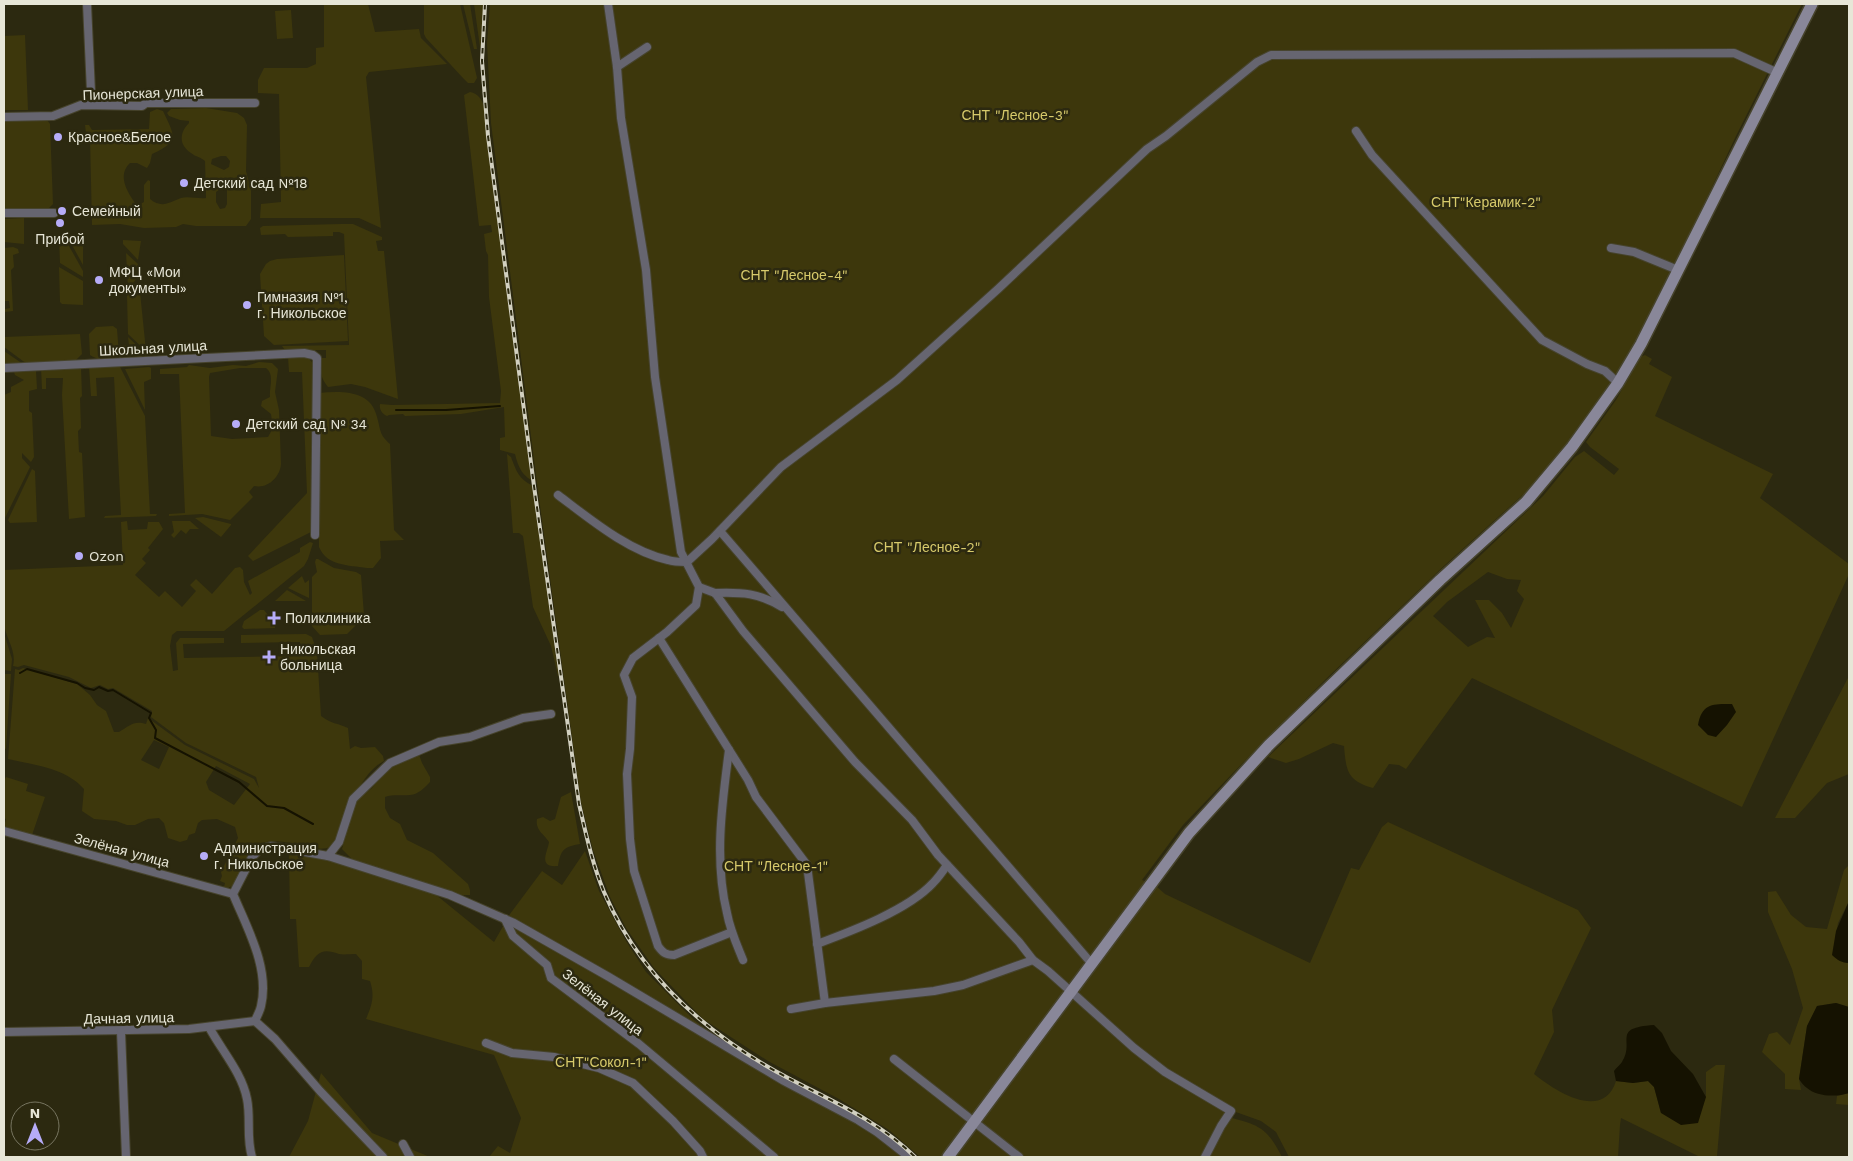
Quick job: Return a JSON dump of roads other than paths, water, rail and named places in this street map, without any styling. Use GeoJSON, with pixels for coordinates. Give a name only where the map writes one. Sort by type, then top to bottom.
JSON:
{"type":"FeatureCollection","features":[{"type":"Feature","properties":{"kind":"street"},"geometry":{"type":"LineString","coordinates":[[87,4],[91,92]]}},
{"type":"Feature","properties":{"kind":"street"},"geometry":{"type":"LineString","coordinates":[[608,4],[617,67],[621,118],[646,270],[655,377],[681,552],[699,587],[696,605],[633,658],[624,675],[632,697],[627,774],[630,839],[634,871],[658,946],[662,952],[674,955],[732,932]]}},
{"type":"Feature","properties":{"kind":"street"},"geometry":{"type":"LineString","coordinates":[[948,1157],[1183,841],[1221,797],[1269,745],[1433,587],[1526,502],[1572,447],[1618,383],[1641,344],[1776,72],[1812,4]]}},
{"type":"Feature","properties":{"kind":"street"},"geometry":{"type":"LineString","coordinates":[[617,67],[647,47]]}},
{"type":"Feature","properties":{"kind":"street"},"geometry":{"type":"LineString","coordinates":[[558,495],[608,532],[647,553],[669,561],[687,562],[720,531],[781,467],[897,380],[998,289],[1147,149],[1257,62],[1271,55],[1734,53],[1776,72]]}},
{"type":"Feature","properties":{"kind":"street","name":"Пионерская улица"},"geometry":{"type":"LineString","coordinates":[[4,117],[53,116],[81,105],[142,106],[146,103],[255,103]]}},
{"type":"Feature","properties":{"kind":"street"},"geometry":{"type":"LineString","coordinates":[[1356,132],[1378,162],[1542,340],[1587,364],[1605,371],[1618,383]]}},
{"type":"Feature","properties":{"kind":"street"},"geometry":{"type":"LineString","coordinates":[[4,213],[54,212]]}},
{"type":"Feature","properties":{"kind":"street"},"geometry":{"type":"LineString","coordinates":[[1611,248],[1634,252],[1678,270]]}},
{"type":"Feature","properties":{"kind":"street","name":"Школьная улица"},"geometry":{"type":"LineString","coordinates":[[4,368],[304,353],[313,355],[317,358],[315,535]]}},
{"type":"Feature","properties":{"kind":"street"},"geometry":{"type":"LineString","coordinates":[[720,531],[1092,964]]}},
{"type":"Feature","properties":{"kind":"street"},"geometry":{"type":"LineString","coordinates":[[699,587],[715,594],[740,592],[770,600],[788,611]]}},
{"type":"Feature","properties":{"kind":"street"},"geometry":{"type":"LineString","coordinates":[[715,594],[743,631],[855,762],[912,820],[938,855],[1019,942],[1033,960],[1048,971],[1134,1048],[1165,1072],[1231,1111],[1205,1157]]}},
{"type":"Feature","properties":{"kind":"street"},"geometry":{"type":"LineString","coordinates":[[659,638],[748,780],[756,797],[806,865],[825,1003]]}},
{"type":"Feature","properties":{"kind":"street"},"geometry":{"type":"LineString","coordinates":[[328,856],[339,842],[353,799],[390,762],[439,742],[470,737],[523,718],[550,714]]}},
{"type":"Feature","properties":{"kind":"street"},"geometry":{"type":"LineString","coordinates":[[729,750],[722,805],[720,863],[722,893],[732,932],[743,960]]}},
{"type":"Feature","properties":{"kind":"street","name":"Зелёная улица"},"geometry":{"type":"LineString","coordinates":[[4,831],[233,894]]}},
{"type":"Feature","properties":{"kind":"street"},"geometry":{"type":"LineString","coordinates":[[383,1157],[320,1091],[275,1039],[255,1021],[261,1006],[262,990],[258,956],[233,894],[252,857],[259,850],[270,846],[328,856],[450,894],[504,919],[670,1012],[784,1082],[858,1120],[909,1157]]}},
{"type":"Feature","properties":{"kind":"street"},"geometry":{"type":"LineString","coordinates":[[817,944],[874,921],[912,900],[932,884],[947,865]]}},
{"type":"Feature","properties":{"kind":"street","name":"Зелёная улица"},"geometry":{"type":"LineString","coordinates":[[504,919],[513,936],[547,965],[551,978],[638,1044],[774,1157]]}},
{"type":"Feature","properties":{"kind":"street"},"geometry":{"type":"LineString","coordinates":[[791,1009],[825,1003],[934,991],[962,985],[1033,960]]}},
{"type":"Feature","properties":{"kind":"street","name":"Дачная улица"},"geometry":{"type":"LineString","coordinates":[[4,1032],[121,1032],[210,1027],[255,1021]]}},
{"type":"Feature","properties":{"kind":"street"},"geometry":{"type":"LineString","coordinates":[[210,1027],[221,1049],[235,1068],[247,1099],[252,1157]]}},
{"type":"Feature","properties":{"kind":"street"},"geometry":{"type":"LineString","coordinates":[[121,1032],[126,1157]]}},
{"type":"Feature","properties":{"kind":"street"},"geometry":{"type":"LineString","coordinates":[[486,1043],[512,1053],[554,1057],[599,1068],[633,1084],[674,1120],[703,1157]]}},
{"type":"Feature","properties":{"kind":"street"},"geometry":{"type":"LineString","coordinates":[[894,1059],[1019,1157]]}},
{"type":"Feature","properties":{"kind":"street"},"geometry":{"type":"LineString","coordinates":[[404,1144],[410,1157]]}},
{"type":"Feature","properties":{"kind":"waterway"},"geometry":{"type":"LineString","coordinates":[[396,410],[446,410],[500,406]]}},
{"type":"Feature","properties":{"kind":"waterway"},"geometry":{"type":"LineString","coordinates":[[20,673],[27,669],[77,683],[85,688],[94,690],[99,687],[108,691],[113,690],[151,713],[149,718],[156,730],[155,738],[239,782],[267,806],[284,808],[313,824]]}},
{"type":"Feature","properties":{"kind":"railway"},"geometry":{"type":"LineString","coordinates":[[485,4],[482,61],[488,136],[534,486],[579,804],[604,892],[619,923],[637,951],[680,1002],[705,1024],[761,1062],[872,1123],[915,1157]]}},
{"type":"Feature","properties":{"kind":"place","name":"Красное&Белое"},"geometry":{"type":"Point","coordinates":[58,137]}},
{"type":"Feature","properties":{"kind":"place","name":"Детский сад №18"},"geometry":{"type":"Point","coordinates":[184,183]}},
{"type":"Feature","properties":{"kind":"place","name":"Семейный"},"geometry":{"type":"Point","coordinates":[62,211]}},
{"type":"Feature","properties":{"kind":"place","name":"Прибой"},"geometry":{"type":"Point","coordinates":[60,223]}},
{"type":"Feature","properties":{"kind":"place","name":"МФЦ «Мои документы»"},"geometry":{"type":"Point","coordinates":[99,280]}},
{"type":"Feature","properties":{"kind":"place","name":"Гимназия №1, г. Никольское"},"geometry":{"type":"Point","coordinates":[247,305]}},
{"type":"Feature","properties":{"kind":"place","name":"Детский сад № 34"},"geometry":{"type":"Point","coordinates":[236,424]}},
{"type":"Feature","properties":{"kind":"place","name":"Ozon"},"geometry":{"type":"Point","coordinates":[79,556]}},
{"type":"Feature","properties":{"kind":"place","name":"Поликлиника"},"geometry":{"type":"Point","coordinates":[274,618]}},
{"type":"Feature","properties":{"kind":"place","name":"Никольская больница"},"geometry":{"type":"Point","coordinates":[269,657]}},
{"type":"Feature","properties":{"kind":"place","name":"Администрация г. Никольское"},"geometry":{"type":"Point","coordinates":[204,856]}},
{"type":"Feature","properties":{"kind":"park label","name":"СНТ \"Лесное-3\""},"geometry":{"type":"Point","coordinates":[1015,115]}},
{"type":"Feature","properties":{"kind":"park label","name":"СНТ\"Керамик-2\""},"geometry":{"type":"Point","coordinates":[1486,202]}},
{"type":"Feature","properties":{"kind":"park label","name":"СНТ \"Лесное-4\""},"geometry":{"type":"Point","coordinates":[794,275]}},
{"type":"Feature","properties":{"kind":"park label","name":"СНТ \"Лесное-2\""},"geometry":{"type":"Point","coordinates":[927,547]}},
{"type":"Feature","properties":{"kind":"park label","name":"СНТ \"Лесное-1\""},"geometry":{"type":"Point","coordinates":[776,866]}},
{"type":"Feature","properties":{"kind":"park label","name":"СНТ\"Сокол-1\""},"geometry":{"type":"Point","coordinates":[601,1062]}}]}
